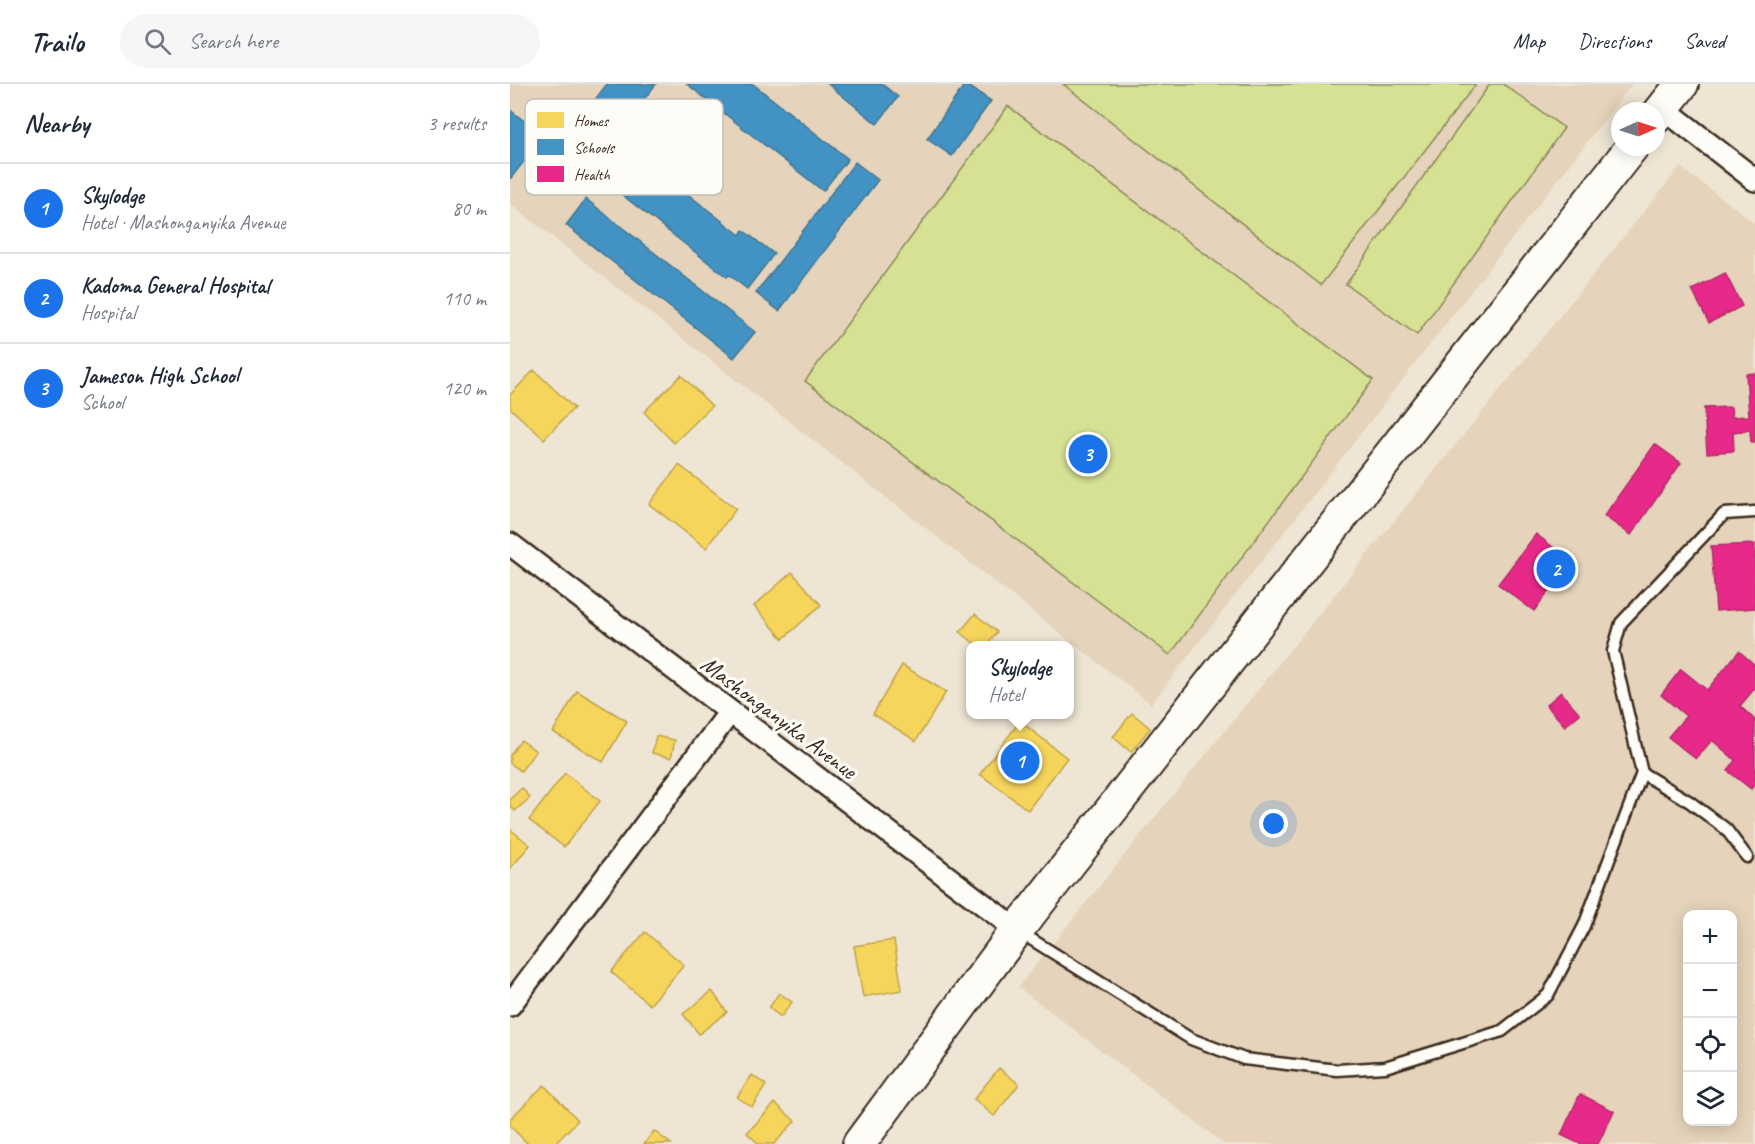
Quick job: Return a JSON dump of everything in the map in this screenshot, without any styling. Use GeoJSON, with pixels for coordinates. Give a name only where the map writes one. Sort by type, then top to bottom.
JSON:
{"type":"FeatureCollection","features":[{"type":"Feature","properties":{"kind":"main road"},"geometry":{"type":"LineString","coordinates":[[1665,105],[1682,84]]}},
{"type":"Feature","properties":{"kind":"main road"},"geometry":{"type":"LineString","coordinates":[[859,1144],[1017,930],[1625,156]]}},
{"type":"Feature","properties":{"kind":"street"},"geometry":{"type":"LineString","coordinates":[[1665,116],[1755,180]]}},
{"type":"Feature","properties":{"kind":"street","name":"Mashonganyika Avenue"},"geometry":{"type":"LineString","coordinates":[[510,544],[1017,930]]}},
{"type":"Feature","properties":{"kind":"street"},"geometry":{"type":"LineString","coordinates":[[510,1005],[730,712]]}},
{"type":"Feature","properties":{"kind":"lane"},"geometry":{"type":"LineString","coordinates":[[1017,930],[1191,1039],[1244,1059],[1337,1070],[1385,1067],[1502,1031],[1548,995],[1584,926],[1642,773],[1613,651],[1621,623],[1724,514],[1755,512]]}},
{"type":"Feature","properties":{"kind":"lane"},"geometry":{"type":"LineString","coordinates":[[1642,773],[1690,802],[1726,829],[1747,858]]}},
{"type":"Feature","properties":{"kind":"shaded area"},"geometry":{"type":"Polygon","coordinates":[[[510,84],[1632,84],[1618,102],[1611,102],[1611,111],[1151,704],[1074,644],[1074,641],[1070,641],[510,204],[510,84]]]}},
{"type":"Feature","properties":{"kind":"shaded area"},"geometry":{"type":"Polygon","coordinates":[[[1680,167],[1755,223],[1755,1144],[1224,1144],[1018,987],[1680,167]]]}},
{"type":"Feature","properties":{"kind":"green space"},"geometry":{"type":"Polygon","coordinates":[[[1063,84],[1476,84],[1321,285],[1063,84]]]}},
{"type":"Feature","properties":{"kind":"green space"},"geometry":{"type":"Polygon","coordinates":[[[1490,84],[1503,84],[1564,128],[1417,335],[1346,284],[1490,84]]]}},
{"type":"Feature","properties":{"kind":"green space"},"geometry":{"type":"Polygon","coordinates":[[[1008,106],[1373,380],[1170,655],[805,381],[1008,106]]]}},
{"type":"Feature","properties":{"kind":"building: Homes"},"geometry":{"type":"Polygon","coordinates":[[[534,370],[574,408],[544,439],[510,408],[510,395],[534,370]]]}},
{"type":"Feature","properties":{"kind":"building: Homes"},"geometry":{"type":"Polygon","coordinates":[[[681,375],[712,406],[674,443],[644,412],[681,375]]]}},
{"type":"Feature","properties":{"kind":"building: Homes"},"geometry":{"type":"Polygon","coordinates":[[[679,465],[736,509],[706,548],[649,504],[679,465]]]}},
{"type":"Feature","properties":{"kind":"building: Homes"},"geometry":{"type":"Polygon","coordinates":[[[792,572],[821,605],[783,639],[754,606],[792,572]]]}},
{"type":"Feature","properties":{"kind":"building: Homes"},"geometry":{"type":"Polygon","coordinates":[[[975,614],[997,632],[991,641],[972,641],[960,632],[975,614]]]}},
{"type":"Feature","properties":{"kind":"building: Homes"},"geometry":{"type":"Polygon","coordinates":[[[902,665],[946,692],[916,741],[873,714],[902,665]]]}},
{"type":"Feature","properties":{"kind":"building: Homes"},"geometry":{"type":"Polygon","coordinates":[[[577,691],[627,721],[603,762],[553,732],[577,691]]]}},
{"type":"Feature","properties":{"kind":"building: Homes"},"geometry":{"type":"Polygon","coordinates":[[[1132,713],[1150,728],[1131,752],[1113,737],[1132,713]]]}},
{"type":"Feature","properties":{"kind":"building: Homes"},"geometry":{"type":"Polygon","coordinates":[[[1020,721],[1067,758],[1028,810],[980,774],[1020,721]]]}},
{"type":"Feature","properties":{"kind":"building: Homes"},"geometry":{"type":"Polygon","coordinates":[[[656,736],[675,740],[671,758],[652,753],[656,736]]]}},
{"type":"Feature","properties":{"kind":"building: Homes"},"geometry":{"type":"Polygon","coordinates":[[[521,740],[536,751],[521,771],[510,763],[510,755],[521,740]]]}},
{"type":"Feature","properties":{"kind":"building: Homes"},"geometry":{"type":"Polygon","coordinates":[[[565,773],[600,801],[564,847],[529,820],[565,773]]]}},
{"type":"Feature","properties":{"kind":"building: Homes"},"geometry":{"type":"Polygon","coordinates":[[[522,788],[530,798],[515,811],[510,806],[510,799],[522,788]]]}},
{"type":"Feature","properties":{"kind":"building: Homes"},"geometry":{"type":"Polygon","coordinates":[[[510,829],[530,845],[510,869],[510,829]]]}},
{"type":"Feature","properties":{"kind":"building: Homes"},"geometry":{"type":"Polygon","coordinates":[[[645,932],[684,965],[650,1005],[611,972],[645,932]]]}},
{"type":"Feature","properties":{"kind":"building: Homes"},"geometry":{"type":"Polygon","coordinates":[[[894,940],[902,990],[863,997],[854,946],[894,940]]]}},
{"type":"Feature","properties":{"kind":"building: Homes"},"geometry":{"type":"Polygon","coordinates":[[[712,991],[727,1012],[699,1034],[683,1014],[712,991]]]}},
{"type":"Feature","properties":{"kind":"building: Homes"},"geometry":{"type":"Polygon","coordinates":[[[779,993],[792,1002],[781,1017],[769,1008],[779,993]]]}},
{"type":"Feature","properties":{"kind":"building: Homes"},"geometry":{"type":"Polygon","coordinates":[[[999,1068],[1019,1084],[994,1116],[974,1099],[999,1068]]]}},
{"type":"Feature","properties":{"kind":"building: Homes"},"geometry":{"type":"Polygon","coordinates":[[[752,1075],[766,1085],[752,1107],[737,1097],[752,1075]]]}},
{"type":"Feature","properties":{"kind":"building: Homes"},"geometry":{"type":"Polygon","coordinates":[[[544,1085],[578,1120],[555,1144],[528,1144],[510,1126],[510,1119],[544,1085]]]}},
{"type":"Feature","properties":{"kind":"building: Homes"},"geometry":{"type":"Polygon","coordinates":[[[775,1103],[795,1121],[774,1144],[759,1144],[747,1133],[775,1103]]]}},
{"type":"Feature","properties":{"kind":"building: Homes"},"geometry":{"type":"Polygon","coordinates":[[[654,1131],[671,1144],[644,1144],[654,1131]]]}},
{"type":"Feature","properties":{"kind":"building: Schools"},"geometry":{"type":"Polygon","coordinates":[[[607,84],[656,84],[644,99],[595,99],[607,84]]]}},
{"type":"Feature","properties":{"kind":"building: Schools"},"geometry":{"type":"Polygon","coordinates":[[[687,84],[753,84],[848,159],[823,191],[723,112],[723,99],[706,99],[687,84]]]}},
{"type":"Feature","properties":{"kind":"building: Schools"},"geometry":{"type":"Polygon","coordinates":[[[828,84],[882,84],[898,97],[877,124],[828,84]]]}},
{"type":"Feature","properties":{"kind":"building: Schools"},"geometry":{"type":"Polygon","coordinates":[[[965,84],[991,101],[952,156],[927,139],[965,84]]]}},
{"type":"Feature","properties":{"kind":"building: Schools"},"geometry":{"type":"Polygon","coordinates":[[[510,110],[525,121],[525,160],[510,178],[510,110]]]}},
{"type":"Feature","properties":{"kind":"building: Schools"},"geometry":{"type":"Polygon","coordinates":[[[855,162],[878,180],[779,311],[756,293],[855,162]]]}},
{"type":"Feature","properties":{"kind":"building: Schools"},"geometry":{"type":"Polygon","coordinates":[[[622,195],[689,195],[740,235],[743,230],[774,254],[747,289],[729,275],[727,277],[622,195]]]}},
{"type":"Feature","properties":{"kind":"building: Schools"},"geometry":{"type":"Polygon","coordinates":[[[586,199],[755,332],[734,358],[566,225],[586,199]]]}},
{"type":"Feature","properties":{"kind":"building: Health"},"geometry":{"type":"Polygon","coordinates":[[[1725,273],[1742,306],[1709,323],[1692,290],[1725,273]]]}},
{"type":"Feature","properties":{"kind":"building: Health"},"geometry":{"type":"Polygon","coordinates":[[[1755,373],[1755,443],[1751,443],[1750,430],[1733,432],[1734,451],[1707,453],[1704,408],[1731,407],[1732,417],[1749,416],[1746,374],[1755,373]]]}},
{"type":"Feature","properties":{"kind":"building: Health"},"geometry":{"type":"Polygon","coordinates":[[[1655,444],[1681,463],[1631,535],[1604,516],[1655,444]]]}},
{"type":"Feature","properties":{"kind":"building: Health"},"geometry":{"type":"Polygon","coordinates":[[[1536,534],[1571,561],[1534,611],[1498,584],[1536,534]]]}},
{"type":"Feature","properties":{"kind":"building: Health"},"geometry":{"type":"Polygon","coordinates":[[[1755,544],[1755,608],[1716,611],[1711,546],[1755,544]]]}},
{"type":"Feature","properties":{"kind":"building: Health"},"geometry":{"type":"Polygon","coordinates":[[[1739,651],[1755,665],[1755,688],[1740,706],[1755,720],[1755,784],[1751,789],[1728,771],[1735,760],[1712,740],[1696,759],[1668,737],[1686,716],[1661,695],[1681,669],[1707,690],[1739,651]]]}},
{"type":"Feature","properties":{"kind":"building: Health"},"geometry":{"type":"Polygon","coordinates":[[[1561,692],[1580,714],[1565,726],[1546,705],[1561,692]]]}},
{"type":"Feature","properties":{"kind":"building: Health"},"geometry":{"type":"Polygon","coordinates":[[[1580,1094],[1614,1111],[1598,1144],[1580,1144],[1561,1135],[1580,1094]]]}},
{"type":"Feature","properties":{"kind":"place","name":"Jameson High School"},"geometry":{"type":"Point","coordinates":[1088,454]}},
{"type":"Feature","properties":{"kind":"place","name":"Kadoma General Hospital"},"geometry":{"type":"Point","coordinates":[1556,569]}},
{"type":"Feature","properties":{"kind":"place","name":"Skylodge"},"geometry":{"type":"Point","coordinates":[1020,761]}}]}
